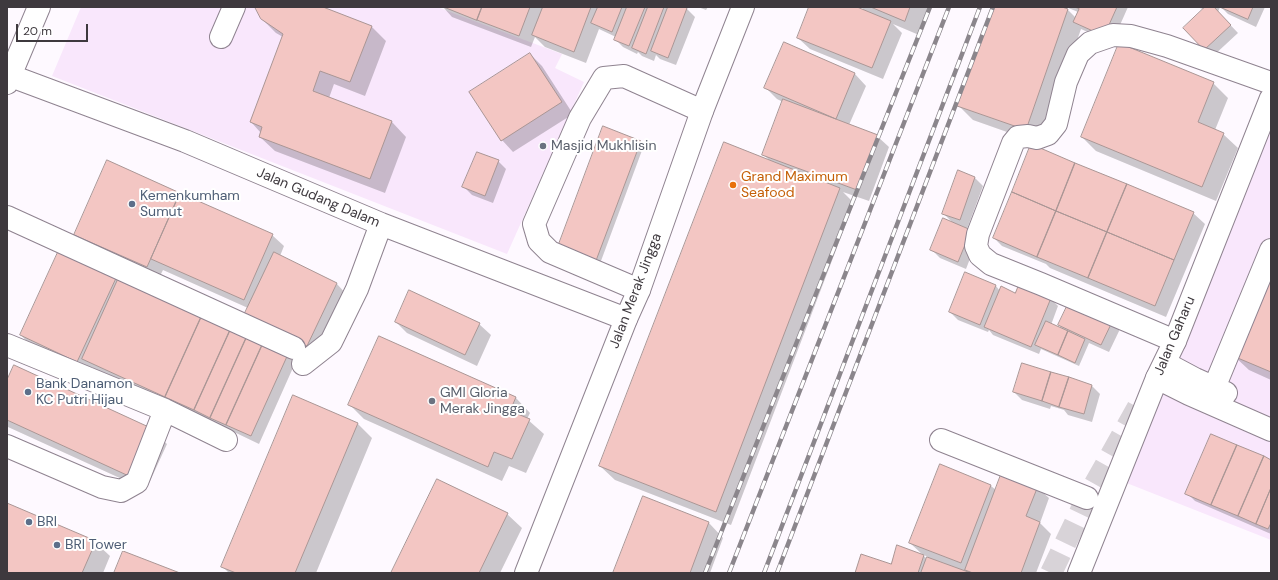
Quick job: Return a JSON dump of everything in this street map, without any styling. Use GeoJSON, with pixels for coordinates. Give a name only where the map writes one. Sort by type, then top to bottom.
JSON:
{"type":"FeatureCollection","features":[{"type":"Feature","properties":{"kind":"street"},"geometry":{"type":"LineString","coordinates":[[9,79],[39,7]]}},
{"type":"Feature","properties":{"kind":"street"},"geometry":{"type":"LineString","coordinates":[[221,37],[234,7]]}},
{"type":"Feature","properties":{"kind":"street","name":"Jalan Merak Jingga"},"geometry":{"type":"LineString","coordinates":[[526,573],[626,319],[639,290],[702,111],[743,7]]}},
{"type":"Feature","properties":{"kind":"street"},"geometry":{"type":"LineString","coordinates":[[1175,341],[991,264],[980,255],[976,246],[978,234],[1013,143],[1018,137],[1028,136],[1037,138],[1048,134],[1056,124],[1066,82],[1078,54],[1090,43],[1113,35],[1131,36],[1167,46],[1271,83]]}},
{"type":"Feature","properties":{"kind":"street"},"geometry":{"type":"LineString","coordinates":[[639,290],[550,252],[538,241],[534,224],[580,118],[604,78],[624,76],[702,111]]}},
{"type":"Feature","properties":{"kind":"street","name":"Jalan Gudang Dalam"},"geometry":{"type":"LineString","coordinates":[[9,79],[185,141],[381,224],[626,319]]}},
{"type":"Feature","properties":{"kind":"street","name":"Jalan Gaharu"},"geometry":{"type":"LineString","coordinates":[[1079,573],[1161,370],[1175,341],[1271,98]]}},
{"type":"Feature","properties":{"kind":"street"},"geometry":{"type":"LineString","coordinates":[[7,217],[299,356],[331,342],[357,289],[381,224]]}},
{"type":"Feature","properties":{"kind":"street"},"geometry":{"type":"LineString","coordinates":[[1214,388],[1271,250]]}},
{"type":"Feature","properties":{"kind":"street"},"geometry":{"type":"LineString","coordinates":[[7,345],[164,410],[226,440]]}},
{"type":"Feature","properties":{"kind":"street"},"geometry":{"type":"LineString","coordinates":[[1161,370],[1195,379],[1214,388],[1248,411],[1271,430]]}},
{"type":"Feature","properties":{"kind":"street"},"geometry":{"type":"LineString","coordinates":[[1161,370],[1189,394],[1248,411],[1271,414]]}},
{"type":"Feature","properties":{"kind":"street"},"geometry":{"type":"LineString","coordinates":[[7,446],[102,487],[121,491],[137,482],[164,410]]}},
{"type":"Feature","properties":{"kind":"street"},"geometry":{"type":"LineString","coordinates":[[941,440],[1087,498]]}},
{"type":"Feature","properties":{"kind":"shaded area"},"geometry":{"type":"Polygon","coordinates":[[[81,7],[437,7],[562,54],[555,68],[584,82],[507,254],[52,76],[81,7]]]}},
{"type":"Feature","properties":{"kind":"shaded area"},"geometry":{"type":"Polygon","coordinates":[[[1271,125],[1271,540],[1119,480],[1271,125]]]}},
{"type":"Feature","properties":{"kind":"building"},"geometry":{"type":"Polygon","coordinates":[[[255,7],[323,7],[372,26],[350,82],[320,71],[313,91],[392,121],[370,179],[259,137],[262,127],[250,122],[283,34],[261,19],[255,7]]]}},
{"type":"Feature","properties":{"kind":"building"},"geometry":{"type":"Polygon","coordinates":[[[444,7],[482,7],[477,20],[444,7]]]}},
{"type":"Feature","properties":{"kind":"building"},"geometry":{"type":"Polygon","coordinates":[[[482,7],[530,7],[519,36],[477,20],[482,7]]]}},
{"type":"Feature","properties":{"kind":"building"},"geometry":{"type":"Polygon","coordinates":[[[543,7],[591,7],[574,52],[532,35],[543,7]]]}},
{"type":"Feature","properties":{"kind":"building"},"geometry":{"type":"Polygon","coordinates":[[[598,7],[622,7],[612,32],[591,23],[598,7]]]}},
{"type":"Feature","properties":{"kind":"building"},"geometry":{"type":"Polygon","coordinates":[[[627,7],[645,7],[629,46],[614,40],[627,7]]]}},
{"type":"Feature","properties":{"kind":"building"},"geometry":{"type":"Polygon","coordinates":[[[648,7],[664,7],[646,54],[632,48],[648,7]]]}},
{"type":"Feature","properties":{"kind":"building"},"geometry":{"type":"Polygon","coordinates":[[[668,7],[687,8],[668,58],[651,51],[668,7]]]}},
{"type":"Feature","properties":{"kind":"building"},"geometry":{"type":"Polygon","coordinates":[[[809,7],[857,7],[891,21],[872,68],[797,38],[809,7]]]}},
{"type":"Feature","properties":{"kind":"building"},"geometry":{"type":"Polygon","coordinates":[[[871,7],[910,7],[905,21],[871,7]]]}},
{"type":"Feature","properties":{"kind":"building"},"geometry":{"type":"Polygon","coordinates":[[[992,7],[1062,7],[1068,9],[1026,130],[957,106],[992,7]]]}},
{"type":"Feature","properties":{"kind":"building"},"geometry":{"type":"Polygon","coordinates":[[[1075,7],[1117,7],[1104,36],[1073,22],[1079,9],[1075,7]]]}},
{"type":"Feature","properties":{"kind":"building"},"geometry":{"type":"Polygon","coordinates":[[[1205,7],[1214,7],[1231,25],[1204,50],[1183,28],[1205,7]]]}},
{"type":"Feature","properties":{"kind":"building"},"geometry":{"type":"Polygon","coordinates":[[[1220,7],[1253,7],[1248,19],[1220,7]]]}},
{"type":"Feature","properties":{"kind":"building"},"geometry":{"type":"Polygon","coordinates":[[[784,42],[855,73],[836,119],[764,88],[784,42]]]}},
{"type":"Feature","properties":{"kind":"building"},"geometry":{"type":"Polygon","coordinates":[[[1119,43],[1214,82],[1198,122],[1224,133],[1202,187],[1081,137],[1119,43]]]}},
{"type":"Feature","properties":{"kind":"building"},"geometry":{"type":"Polygon","coordinates":[[[530,53],[562,102],[501,141],[469,92],[530,53]]]}},
{"type":"Feature","properties":{"kind":"building"},"geometry":{"type":"Polygon","coordinates":[[[783,99],[878,135],[857,190],[762,155],[783,99]]]}},
{"type":"Feature","properties":{"kind":"building"},"geometry":{"type":"Polygon","coordinates":[[[603,126],[641,141],[594,266],[556,252],[603,126]]]}},
{"type":"Feature","properties":{"kind":"building"},"geometry":{"type":"Polygon","coordinates":[[[724,142],[840,188],[716,512],[599,466],[724,142]]]}},
{"type":"Feature","properties":{"kind":"building"},"geometry":{"type":"Polygon","coordinates":[[[1031,144],[1075,163],[1056,211],[1012,192],[1031,144]]]}},
{"type":"Feature","properties":{"kind":"building"},"geometry":{"type":"Polygon","coordinates":[[[477,152],[499,160],[485,196],[462,187],[477,152]]]}},
{"type":"Feature","properties":{"kind":"building"},"geometry":{"type":"Polygon","coordinates":[[[107,160],[180,193],[147,267],[74,235],[107,160]]]}},
{"type":"Feature","properties":{"kind":"building"},"geometry":{"type":"Polygon","coordinates":[[[1075,163],[1127,184],[1107,232],[1056,211],[1075,163]]]}},
{"type":"Feature","properties":{"kind":"building"},"geometry":{"type":"Polygon","coordinates":[[[958,170],[975,177],[960,220],[942,214],[958,170]]]}},
{"type":"Feature","properties":{"kind":"building"},"geometry":{"type":"Polygon","coordinates":[[[1127,184],[1194,212],[1174,260],[1107,232],[1127,184]]]}},
{"type":"Feature","properties":{"kind":"building"},"geometry":{"type":"Polygon","coordinates":[[[1012,192],[1056,211],[1037,257],[993,238],[1012,192]]]}},
{"type":"Feature","properties":{"kind":"building"},"geometry":{"type":"Polygon","coordinates":[[[180,193],[273,234],[244,300],[151,259],[180,193]]]}},
{"type":"Feature","properties":{"kind":"building"},"geometry":{"type":"Polygon","coordinates":[[[1056,211],[1107,232],[1088,278],[1037,257],[1056,211]]]}},
{"type":"Feature","properties":{"kind":"building"},"geometry":{"type":"Polygon","coordinates":[[[943,218],[971,230],[958,262],[930,250],[943,218]]]}},
{"type":"Feature","properties":{"kind":"building"},"geometry":{"type":"Polygon","coordinates":[[[1107,232],[1174,260],[1155,306],[1088,278],[1107,232]]]}},
{"type":"Feature","properties":{"kind":"building"},"geometry":{"type":"Polygon","coordinates":[[[59,250],[117,276],[77,362],[20,335],[59,250]]]}},
{"type":"Feature","properties":{"kind":"building"},"geometry":{"type":"Polygon","coordinates":[[[274,252],[337,283],[307,346],[244,315],[274,252]]]}},
{"type":"Feature","properties":{"kind":"building"},"geometry":{"type":"Polygon","coordinates":[[[1271,269],[1271,372],[1233,356],[1271,269]]]}},
{"type":"Feature","properties":{"kind":"building"},"geometry":{"type":"Polygon","coordinates":[[[965,272],[996,285],[980,325],[949,312],[965,272]]]}},
{"type":"Feature","properties":{"kind":"building"},"geometry":{"type":"Polygon","coordinates":[[[120,275],[203,313],[165,397],[82,359],[120,275]]]}},
{"type":"Feature","properties":{"kind":"building"},"geometry":{"type":"Polygon","coordinates":[[[1019,285],[1051,298],[1031,347],[984,327],[1001,286],[1015,293],[1019,285]]]}},
{"type":"Feature","properties":{"kind":"building"},"geometry":{"type":"Polygon","coordinates":[[[409,290],[480,323],[465,355],[395,322],[409,290]]]}},
{"type":"Feature","properties":{"kind":"building"},"geometry":{"type":"Polygon","coordinates":[[[1070,300],[1113,320],[1101,345],[1058,325],[1070,300]]]}},
{"type":"Feature","properties":{"kind":"building"},"geometry":{"type":"Polygon","coordinates":[[[203,313],[232,326],[194,410],[165,397],[203,313]]]}},
{"type":"Feature","properties":{"kind":"building"},"geometry":{"type":"Polygon","coordinates":[[[1046,321],[1068,331],[1058,355],[1035,345],[1046,321]]]}},
{"type":"Feature","properties":{"kind":"building"},"geometry":{"type":"Polygon","coordinates":[[[232,326],[248,334],[210,418],[194,410],[232,326]]]}},
{"type":"Feature","properties":{"kind":"building"},"geometry":{"type":"Polygon","coordinates":[[[1068,331],[1085,339],[1075,363],[1058,355],[1068,331]]]}},
{"type":"Feature","properties":{"kind":"building"},"geometry":{"type":"Polygon","coordinates":[[[248,334],[264,341],[226,425],[210,418],[248,334]]]}},
{"type":"Feature","properties":{"kind":"building","name":"GMI Gloria Merak Jingga"},"geometry":{"type":"Polygon","coordinates":[[[379,336],[516,397],[510,411],[530,419],[512,459],[494,452],[488,467],[348,405],[379,336]]]}},
{"type":"Feature","properties":{"kind":"building"},"geometry":{"type":"Polygon","coordinates":[[[264,341],[289,352],[251,436],[226,425],[264,341]]]}},
{"type":"Feature","properties":{"kind":"building"},"geometry":{"type":"Polygon","coordinates":[[[1022,363],[1051,372],[1042,401],[1013,392],[1022,363]]]}},
{"type":"Feature","properties":{"kind":"building"},"geometry":{"type":"Polygon","coordinates":[[[14,365],[153,429],[131,477],[7,420],[7,380],[14,365]]]}},
{"type":"Feature","properties":{"kind":"building"},"geometry":{"type":"Polygon","coordinates":[[[1051,372],[1069,377],[1059,407],[1042,401],[1051,372]]]}},
{"type":"Feature","properties":{"kind":"building"},"geometry":{"type":"Polygon","coordinates":[[[1069,377],[1092,385],[1084,414],[1059,407],[1069,377]]]}},
{"type":"Feature","properties":{"kind":"building"},"geometry":{"type":"Polygon","coordinates":[[[293,395],[358,423],[295,573],[236,573],[221,567],[293,395]]]}},
{"type":"Feature","properties":{"kind":"building"},"geometry":{"type":"Polygon","coordinates":[[[1211,434],[1237,445],[1211,505],[1185,494],[1211,434]]]}},
{"type":"Feature","properties":{"kind":"building"},"geometry":{"type":"Polygon","coordinates":[[[1237,445],[1264,456],[1238,516],[1211,505],[1237,445]]]}},
{"type":"Feature","properties":{"kind":"building"},"geometry":{"type":"Polygon","coordinates":[[[1264,456],[1271,460],[1271,488],[1256,524],[1238,516],[1264,456]]]}},
{"type":"Feature","properties":{"kind":"building"},"geometry":{"type":"Polygon","coordinates":[[[940,464],[991,485],[961,563],[909,543],[940,464]]]}},
{"type":"Feature","properties":{"kind":"building"},"geometry":{"type":"Polygon","coordinates":[[[1002,472],[1038,486],[1026,516],[1040,522],[1021,573],[973,573],[965,570],[1002,472]]]}},
{"type":"Feature","properties":{"kind":"building"},"geometry":{"type":"Polygon","coordinates":[[[437,479],[508,513],[479,573],[391,573],[437,479]]]}},
{"type":"Feature","properties":{"kind":"building"},"geometry":{"type":"Polygon","coordinates":[[[1271,488],[1271,523],[1268,529],[1256,524],[1271,488]]]}},
{"type":"Feature","properties":{"kind":"building"},"geometry":{"type":"Polygon","coordinates":[[[643,496],[709,522],[690,573],[613,573],[643,496]]]}},
{"type":"Feature","properties":{"kind":"building","name":"BRI"},"geometry":{"type":"Polygon","coordinates":[[[7,503],[96,541],[82,573],[7,573],[7,503]]]}},
{"type":"Feature","properties":{"kind":"building"},"geometry":{"type":"Polygon","coordinates":[[[897,545],[924,555],[918,573],[855,573],[861,554],[891,564],[897,545]]]}},
{"type":"Feature","properties":{"kind":"building"},"geometry":{"type":"Polygon","coordinates":[[[123,551],[180,573],[114,573],[123,551]]]}},
{"type":"Feature","properties":{"kind":"building"},"geometry":{"type":"Polygon","coordinates":[[[927,557],[971,573],[921,573],[927,557]]]}},
{"type":"Feature","properties":{"kind":"tunnel"},"geometry":{"type":"LineString","coordinates":[[1051,573],[1087,498],[1138,407]]}},
{"type":"Feature","properties":{"kind":"railway"},"geometry":{"type":"LineString","coordinates":[[705,573],[930,7]]}},
{"type":"Feature","properties":{"kind":"railway"},"geometry":{"type":"LineString","coordinates":[[729,573],[949,7]]}},
{"type":"Feature","properties":{"kind":"railway"},"geometry":{"type":"LineString","coordinates":[[764,573],[980,7]]}},
{"type":"Feature","properties":{"kind":"railway"},"geometry":{"type":"LineString","coordinates":[[777,573],[993,7]]}},
{"type":"Feature","properties":{"kind":"place","name":"Masjid Mukhlisin"},"geometry":{"type":"Point","coordinates":[543,146]}},
{"type":"Feature","properties":{"kind":"place","name":"Grand Maximum Seafood"},"geometry":{"type":"Point","coordinates":[733,185]}},
{"type":"Feature","properties":{"kind":"place","name":"Kemenkumham Sumut"},"geometry":{"type":"Point","coordinates":[132,204]}},
{"type":"Feature","properties":{"kind":"place","name":"Bank Danamon KC Putri Hijau"},"geometry":{"type":"Point","coordinates":[28,392]}},
{"type":"Feature","properties":{"kind":"place","name":"GMI Gloria Merak Jingga"},"geometry":{"type":"Point","coordinates":[432,401]}},
{"type":"Feature","properties":{"kind":"place","name":"BRI"},"geometry":{"type":"Point","coordinates":[29,522]}},
{"type":"Feature","properties":{"kind":"place","name":"BRI Tower"},"geometry":{"type":"Point","coordinates":[57,545]}}]}
